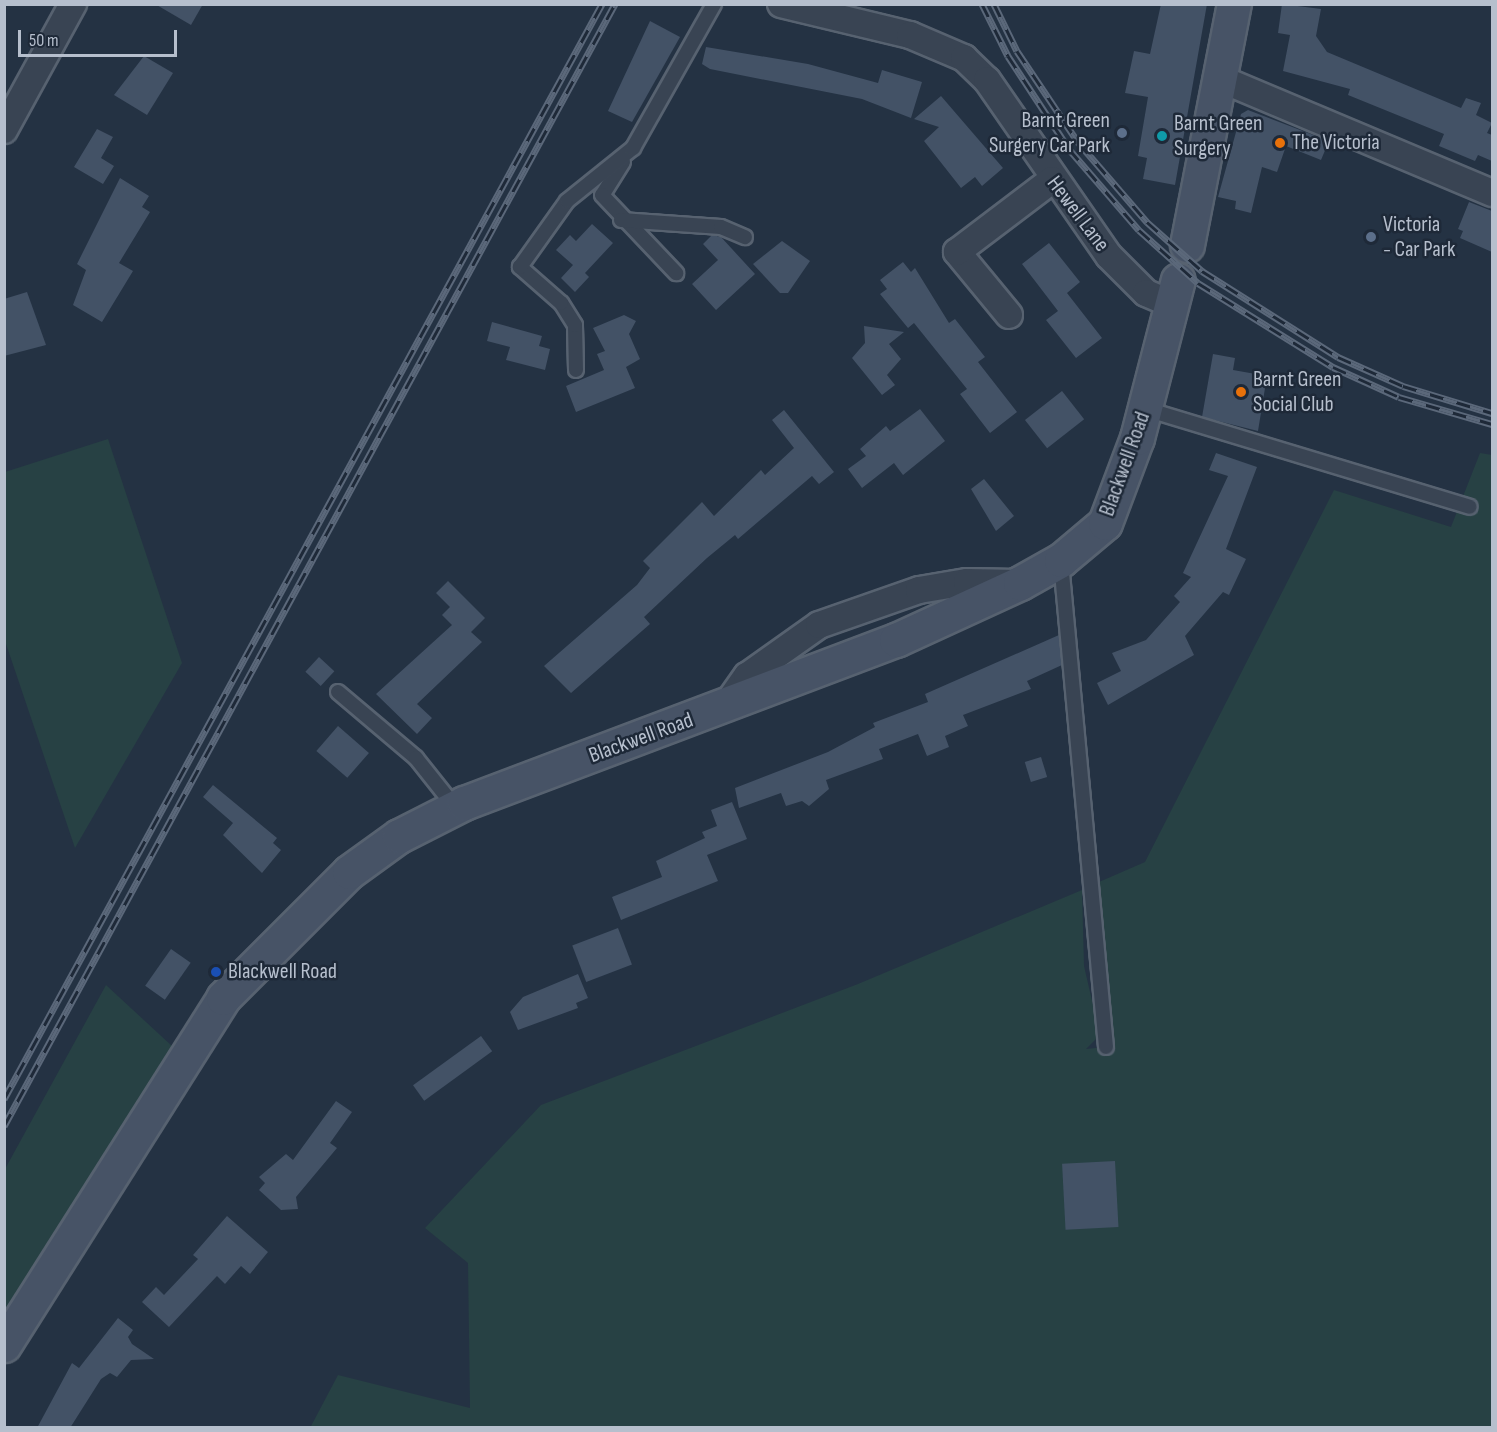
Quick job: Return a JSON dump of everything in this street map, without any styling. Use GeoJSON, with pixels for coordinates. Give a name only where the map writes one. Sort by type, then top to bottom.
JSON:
{"type":"FeatureCollection","features":[{"type":"Feature","properties":{"kind":"street"},"geometry":{"type":"LineString","coordinates":[[4,130],[73,4]]}},
{"type":"Feature","properties":{"kind":"street","name":"Hewell Lane"},"geometry":{"type":"LineString","coordinates":[[781,4],[910,35],[964,58],[987,80],[1052,180],[1109,256],[1146,293],[1175,292]]}},
{"type":"Feature","properties":{"kind":"street"},"geometry":{"type":"LineString","coordinates":[[1187,245],[1234,4]]}},
{"type":"Feature","properties":{"kind":"street"},"geometry":{"type":"LineString","coordinates":[[1221,79],[1492,193]]}},
{"type":"Feature","properties":{"kind":"street"},"geometry":{"type":"LineString","coordinates":[[1008,315],[957,252],[1052,180]]}},
{"type":"Feature","properties":{"kind":"street","name":"Blackwell Road"},"geometry":{"type":"LineString","coordinates":[[4,1345],[223,998],[349,872],[399,836],[455,807],[725,707],[896,640],[1020,583],[1061,560],[1105,523],[1146,409],[1175,292]]}},
{"type":"Feature","properties":{"kind":"street"},"geometry":{"type":"LineString","coordinates":[[725,707],[747,676],[819,625],[919,590],[967,582],[1020,583]]}},
{"type":"Feature","properties":{"kind":"lane"},"geometry":{"type":"LineString","coordinates":[[676,273],[621,220],[602,195],[633,148],[714,4]]}},
{"type":"Feature","properties":{"kind":"lane"},"geometry":{"type":"LineString","coordinates":[[576,370],[575,325],[561,303],[520,267],[567,201],[633,148]]}},
{"type":"Feature","properties":{"kind":"lane"},"geometry":{"type":"LineString","coordinates":[[621,220],[721,227],[745,237]]}},
{"type":"Feature","properties":{"kind":"lane"},"geometry":{"type":"LineString","coordinates":[[1146,409],[1470,507]]}},
{"type":"Feature","properties":{"kind":"lane"},"geometry":{"type":"LineString","coordinates":[[1061,560],[1106,1047]]}},
{"type":"Feature","properties":{"kind":"lane"},"geometry":{"type":"LineString","coordinates":[[338,692],[416,758],[455,807]]}},
{"type":"Feature","properties":{"kind":"green space"},"geometry":{"type":"Polygon","coordinates":[[[108,439],[182,663],[75,848],[5,641],[5,472],[108,439]]]}},
{"type":"Feature","properties":{"kind":"green space"},"geometry":{"type":"Polygon","coordinates":[[[1480,453],[1492,455],[1492,1427],[310,1428],[338,1375],[470,1408],[468,1263],[425,1228],[541,1105],[858,984],[1082,890],[1084,966],[1100,1035],[1086,1049],[1105,1047],[1099,882],[1145,862],[1334,490],[1451,527],[1480,453]]]}},
{"type":"Feature","properties":{"kind":"green space"},"geometry":{"type":"Polygon","coordinates":[[[106,985],[172,1046],[5,1329],[5,1169],[106,985]]]}},
{"type":"Feature","properties":{"kind":"building"},"geometry":{"type":"Polygon","coordinates":[[[155,4],[203,4],[191,25],[155,4]]]}},
{"type":"Feature","properties":{"kind":"building"},"geometry":{"type":"Polygon","coordinates":[[[1161,4],[1207,4],[1175,185],[1143,179],[1147,158],[1138,156],[1148,97],[1125,93],[1134,51],[1150,54],[1161,4]]]}},
{"type":"Feature","properties":{"kind":"building"},"geometry":{"type":"Polygon","coordinates":[[[1282,4],[1321,9],[1316,36],[1327,52],[1461,108],[1466,98],[1481,103],[1476,115],[1492,123],[1487,133],[1492,135],[1492,161],[1478,155],[1475,161],[1439,146],[1444,134],[1348,95],[1350,89],[1283,71],[1290,35],[1278,33],[1282,4]]]}},
{"type":"Feature","properties":{"kind":"building"},"geometry":{"type":"Polygon","coordinates":[[[650,21],[680,37],[632,122],[608,111],[650,21]]]}},
{"type":"Feature","properties":{"kind":"building"},"geometry":{"type":"Polygon","coordinates":[[[706,47],[808,64],[878,83],[882,70],[922,82],[911,118],[862,99],[710,69],[702,64],[706,47]]]}},
{"type":"Feature","properties":{"kind":"building"},"geometry":{"type":"Polygon","coordinates":[[[144,56],[173,73],[147,115],[114,95],[144,56]]]}},
{"type":"Feature","properties":{"kind":"building"},"geometry":{"type":"Polygon","coordinates":[[[941,96],[1003,168],[982,186],[975,177],[961,188],[924,141],[939,127],[914,119],[941,96]]]}},
{"type":"Feature","properties":{"kind":"building","name":"The Victoria"},"geometry":{"type":"Polygon","coordinates":[[[1248,110],[1329,141],[1321,160],[1286,146],[1277,172],[1262,167],[1251,213],[1235,209],[1236,201],[1218,197],[1241,114],[1248,110]]]}},
{"type":"Feature","properties":{"kind":"building"},"geometry":{"type":"Polygon","coordinates":[[[97,129],[113,137],[101,158],[114,166],[103,184],[74,167],[97,129]]]}},
{"type":"Feature","properties":{"kind":"building"},"geometry":{"type":"Polygon","coordinates":[[[120,178],[149,196],[142,207],[150,212],[119,263],[133,271],[102,322],[73,305],[86,270],[77,264],[120,178]]]}},
{"type":"Feature","properties":{"kind":"building"},"geometry":{"type":"Polygon","coordinates":[[[1469,202],[1492,211],[1492,252],[1460,238],[1463,231],[1458,229],[1469,202]]]}},
{"type":"Feature","properties":{"kind":"building"},"geometry":{"type":"Polygon","coordinates":[[[592,224],[613,243],[585,273],[589,277],[575,292],[561,278],[573,265],[556,250],[570,235],[576,241],[592,224]]]}},
{"type":"Feature","properties":{"kind":"building"},"geometry":{"type":"Polygon","coordinates":[[[712,235],[721,237],[755,274],[716,310],[692,284],[718,260],[703,244],[712,235]]]}},
{"type":"Feature","properties":{"kind":"building"},"geometry":{"type":"Polygon","coordinates":[[[782,241],[810,261],[788,293],[780,293],[753,264],[782,241]]]}},
{"type":"Feature","properties":{"kind":"building"},"geometry":{"type":"Polygon","coordinates":[[[1049,243],[1080,282],[1067,293],[1102,338],[1076,358],[1046,320],[1058,311],[1022,264],[1049,243]]]}},
{"type":"Feature","properties":{"kind":"building"},"geometry":{"type":"Polygon","coordinates":[[[903,262],[911,272],[915,268],[949,323],[955,319],[985,357],[978,362],[1017,412],[990,433],[960,394],[967,389],[914,323],[908,328],[880,294],[887,289],[880,280],[903,262]]]}},
{"type":"Feature","properties":{"kind":"building"},"geometry":{"type":"Polygon","coordinates":[[[27,292],[46,345],[4,356],[4,299],[27,292]]]}},
{"type":"Feature","properties":{"kind":"building"},"geometry":{"type":"Polygon","coordinates":[[[624,315],[636,321],[629,334],[640,359],[626,367],[635,388],[576,412],[566,386],[604,370],[597,354],[605,351],[593,328],[624,315]]]}},
{"type":"Feature","properties":{"kind":"building"},"geometry":{"type":"Polygon","coordinates":[[[492,322],[542,336],[539,346],[550,349],[545,370],[506,360],[510,347],[487,341],[492,322]]]}},
{"type":"Feature","properties":{"kind":"building"},"geometry":{"type":"Polygon","coordinates":[[[864,326],[904,332],[889,344],[901,359],[887,375],[895,385],[882,395],[852,358],[865,343],[864,326]]]}},
{"type":"Feature","properties":{"kind":"building"},"geometry":{"type":"Polygon","coordinates":[[[1213,354],[1235,358],[1233,370],[1267,376],[1258,431],[1202,417],[1213,354]]]}},
{"type":"Feature","properties":{"kind":"building"},"geometry":{"type":"Polygon","coordinates":[[[1062,391],[1084,419],[1047,448],[1025,420],[1062,391]]]}},
{"type":"Feature","properties":{"kind":"building"},"geometry":{"type":"Polygon","coordinates":[[[920,409],[945,441],[903,475],[894,463],[862,488],[848,469],[866,456],[860,449],[886,426],[890,431],[920,409]]]}},
{"type":"Feature","properties":{"kind":"building"},"geometry":{"type":"Polygon","coordinates":[[[784,410],[834,472],[819,484],[812,476],[738,539],[735,535],[707,558],[644,617],[650,624],[571,693],[544,666],[637,585],[650,568],[643,561],[702,502],[714,516],[761,470],[765,475],[794,448],[772,420],[784,410]]]}},
{"type":"Feature","properties":{"kind":"building"},"geometry":{"type":"Polygon","coordinates":[[[1216,453],[1257,467],[1226,549],[1246,559],[1229,595],[1223,592],[1185,636],[1194,655],[1108,705],[1097,683],[1121,671],[1112,653],[1146,640],[1180,602],[1174,596],[1191,577],[1183,573],[1228,476],[1209,470],[1216,453]]]}},
{"type":"Feature","properties":{"kind":"building"},"geometry":{"type":"Polygon","coordinates":[[[984,479],[1014,516],[996,531],[971,489],[984,479]]]}},
{"type":"Feature","properties":{"kind":"building"},"geometry":{"type":"Polygon","coordinates":[[[448,581],[485,618],[471,632],[482,642],[417,704],[432,718],[417,734],[376,694],[452,625],[442,615],[450,607],[436,593],[448,581]]]}},
{"type":"Feature","properties":{"kind":"building"},"geometry":{"type":"Polygon","coordinates":[[[1059,635],[1062,665],[1027,681],[1031,689],[963,715],[968,726],[945,736],[949,747],[927,756],[918,734],[879,749],[883,759],[826,780],[829,789],[809,806],[802,801],[786,806],[781,793],[739,808],[735,788],[828,752],[875,727],[873,723],[928,702],[925,694],[1059,635]]]}},
{"type":"Feature","properties":{"kind":"building"},"geometry":{"type":"Polygon","coordinates":[[[319,657],[334,671],[321,686],[305,672],[319,657]]]}},
{"type":"Feature","properties":{"kind":"building"},"geometry":{"type":"Polygon","coordinates":[[[338,726],[369,753],[347,778],[316,751],[338,726]]]}},
{"type":"Feature","properties":{"kind":"building"},"geometry":{"type":"Polygon","coordinates":[[[1041,757],[1047,777],[1031,782],[1025,762],[1041,757]]]}},
{"type":"Feature","properties":{"kind":"building"},"geometry":{"type":"Polygon","coordinates":[[[213,785],[277,838],[273,843],[281,850],[262,873],[223,835],[233,823],[203,797],[213,785]]]}},
{"type":"Feature","properties":{"kind":"building"},"geometry":{"type":"Polygon","coordinates":[[[732,802],[747,839],[707,855],[718,881],[621,920],[612,897],[662,877],[656,861],[705,838],[702,832],[717,826],[711,810],[732,802]]]}},
{"type":"Feature","properties":{"kind":"building"},"geometry":{"type":"Polygon","coordinates":[[[618,928],[632,964],[586,982],[572,946],[618,928]]]}},
{"type":"Feature","properties":{"kind":"building"},"geometry":{"type":"Polygon","coordinates":[[[171,949],[191,963],[165,1000],[145,986],[171,949]]]}},
{"type":"Feature","properties":{"kind":"building"},"geometry":{"type":"Polygon","coordinates":[[[578,974],[588,998],[576,1003],[578,1008],[518,1030],[510,1012],[523,997],[578,974]]]}},
{"type":"Feature","properties":{"kind":"building"},"geometry":{"type":"Polygon","coordinates":[[[481,1036],[492,1051],[424,1101],[413,1085],[481,1036]]]}},
{"type":"Feature","properties":{"kind":"building"},"geometry":{"type":"Polygon","coordinates":[[[336,1101],[352,1112],[330,1143],[337,1148],[296,1197],[298,1209],[281,1210],[259,1190],[265,1183],[259,1177],[286,1154],[293,1160],[336,1101]]]}},
{"type":"Feature","properties":{"kind":"building"},"geometry":{"type":"Polygon","coordinates":[[[1115,1161],[1118,1227],[1066,1230],[1062,1164],[1115,1161]]]}},
{"type":"Feature","properties":{"kind":"building"},"geometry":{"type":"Polygon","coordinates":[[[227,1216],[268,1252],[250,1274],[241,1266],[225,1284],[217,1276],[169,1327],[142,1302],[156,1287],[164,1295],[198,1259],[193,1255],[227,1216]]]}},
{"type":"Feature","properties":{"kind":"building"},"geometry":{"type":"Polygon","coordinates":[[[118,1318],[133,1330],[128,1337],[132,1344],[154,1359],[131,1360],[117,1377],[110,1373],[101,1379],[70,1428],[37,1428],[72,1363],[79,1368],[118,1318]]]}},
{"type":"Feature","properties":{"kind":"railway"},"geometry":{"type":"LineString","coordinates":[[4,1099],[602,4]]}},
{"type":"Feature","properties":{"kind":"railway"},"geometry":{"type":"LineString","coordinates":[[4,1126],[615,4]]}},
{"type":"Feature","properties":{"kind":"railway"},"geometry":{"type":"LineString","coordinates":[[982,4],[1008,56],[1069,149],[1139,230],[1198,283],[1333,367],[1399,397],[1492,424]]}},
{"type":"Feature","properties":{"kind":"railway"},"geometry":{"type":"LineString","coordinates":[[994,4],[1017,51],[1078,142],[1147,222],[1202,271],[1338,357],[1403,386],[1492,413]]}},
{"type":"Feature","properties":{"kind":"place","name":"Barnt Green Surgery Car Park"},"geometry":{"type":"Point","coordinates":[1122,133]}},
{"type":"Feature","properties":{"kind":"place","name":"Barnt Green Surgery"},"geometry":{"type":"Point","coordinates":[1162,136]}},
{"type":"Feature","properties":{"kind":"place","name":"The Victoria"},"geometry":{"type":"Point","coordinates":[1280,143]}},
{"type":"Feature","properties":{"kind":"place","name":"Victoria - Car Park"},"geometry":{"type":"Point","coordinates":[1371,237]}},
{"type":"Feature","properties":{"kind":"place","name":"Barnt Green Social Club"},"geometry":{"type":"Point","coordinates":[1241,392]}},
{"type":"Feature","properties":{"kind":"place","name":"Blackwell Road"},"geometry":{"type":"Point","coordinates":[216,972]}}]}
